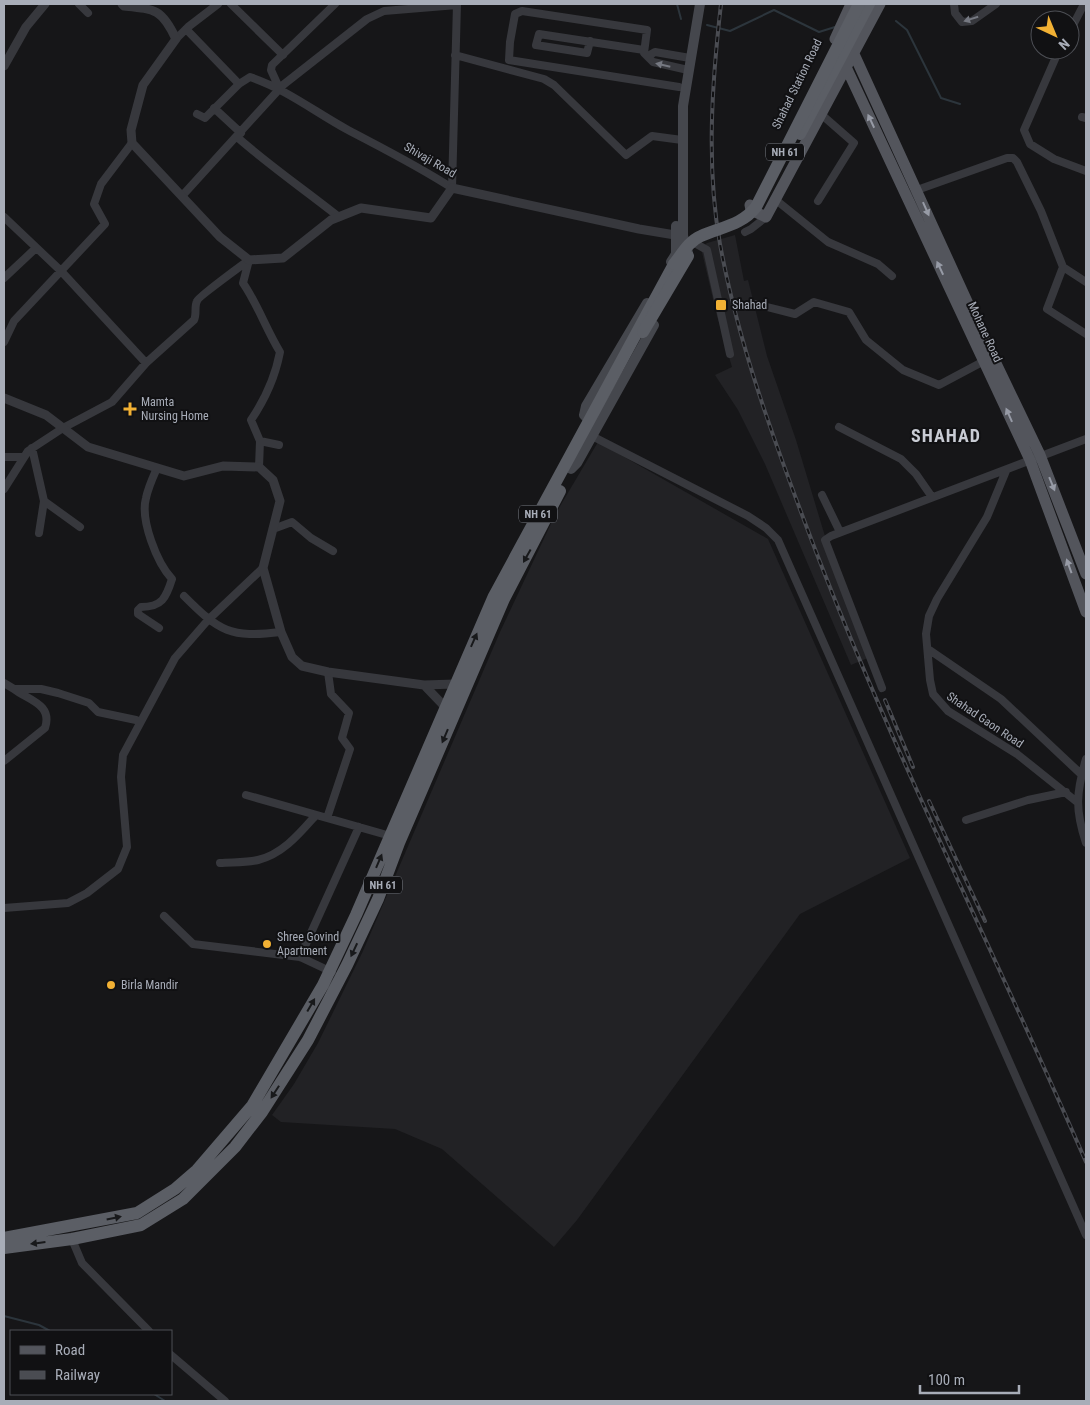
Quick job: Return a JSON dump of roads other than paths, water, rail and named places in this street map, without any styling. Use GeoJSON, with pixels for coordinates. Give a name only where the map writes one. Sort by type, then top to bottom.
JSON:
{"type":"FeatureCollection","features":[{"type":"Feature","properties":{"kind":"highway","name":"NH 61"},"geometry":{"type":"LineString","coordinates":[[533,534],[590,435],[603,400],[674,264],[689,245],[700,236],[725,228],[749,216],[756,207],[860,4]]}},
{"type":"Feature","properties":{"kind":"highway","name":"NH 61"},"geometry":{"type":"LineString","coordinates":[[4,1242],[141,1225],[183,1199],[235,1147],[262,1112],[308,1040],[342,976],[362,917],[460,686],[504,599],[533,534],[589,420],[603,400],[691,252],[699,244],[757,216],[869,4]]}},
{"type":"Feature","properties":{"kind":"highway","name":"NH 61"},"geometry":{"type":"LineString","coordinates":[[69,1233],[137,1213],[175,1189],[198,1170],[252,1106],[362,917]]}},
{"type":"Feature","properties":{"kind":"main road","name":"Shahad Station Road"},"geometry":{"type":"LineString","coordinates":[[766,217],[751,210],[750,205],[794,124],[851,4]]}},
{"type":"Feature","properties":{"kind":"main road"},"geometry":{"type":"LineString","coordinates":[[766,217],[847,69],[880,4]]}},
{"type":"Feature","properties":{"kind":"main road"},"geometry":{"type":"LineString","coordinates":[[679,140],[685,69],[696,9]]}},
{"type":"Feature","properties":{"kind":"main road","name":"Mohane Road"},"geometry":{"type":"LineString","coordinates":[[854,54],[917,190],[988,359]]}},
{"type":"Feature","properties":{"kind":"main road"},"geometry":{"type":"LineString","coordinates":[[589,420],[584,415],[586,406],[676,254],[679,235],[679,87],[685,69]]}},
{"type":"Feature","properties":{"kind":"main road","name":"Mohane Road"},"geometry":{"type":"LineString","coordinates":[[847,69],[1035,458],[1086,574]]}},
{"type":"Feature","properties":{"kind":"main road"},"geometry":{"type":"LineString","coordinates":[[590,435],[689,263],[679,235]]}},
{"type":"Feature","properties":{"kind":"main road","name":"Mohane Road"},"geometry":{"type":"LineString","coordinates":[[1035,458],[1086,612]]}},
{"type":"Feature","properties":{"kind":"street"},"geometry":{"type":"LineString","coordinates":[[4,66],[26,28],[45,4]]}},
{"type":"Feature","properties":{"kind":"street"},"geometry":{"type":"LineString","coordinates":[[79,4],[88,13]]}},
{"type":"Feature","properties":{"kind":"street"},"geometry":{"type":"LineString","coordinates":[[122,4],[124,6],[154,9],[169,24],[176,39]]}},
{"type":"Feature","properties":{"kind":"street"},"geometry":{"type":"LineString","coordinates":[[218,4],[186,28],[143,84],[131,130],[132,143],[220,237],[249,260]]}},
{"type":"Feature","properties":{"kind":"street"},"geometry":{"type":"LineString","coordinates":[[231,4],[282,55]]}},
{"type":"Feature","properties":{"kind":"street"},"geometry":{"type":"LineString","coordinates":[[280,90],[271,70],[272,65],[335,4]]}},
{"type":"Feature","properties":{"kind":"street"},"geometry":{"type":"LineString","coordinates":[[4,489],[23,457],[32,448],[63,428],[112,402],[146,363],[194,320],[196,301],[202,294],[224,280],[249,260],[282,258],[331,220],[361,208],[431,218],[452,188],[457,4],[384,11],[366,19],[320,54],[280,90],[182,196]]}},
{"type":"Feature","properties":{"kind":"street"},"geometry":{"type":"LineString","coordinates":[[954,4],[955,13],[962,22],[972,21],[996,4]]}},
{"type":"Feature","properties":{"kind":"street"},"geometry":{"type":"LineString","coordinates":[[679,87],[508,58],[515,14],[520,11],[647,30],[646,53],[653,62],[685,69]]}},
{"type":"Feature","properties":{"kind":"street"},"geometry":{"type":"LineString","coordinates":[[186,28],[239,84],[205,118],[197,114]]}},
{"type":"Feature","properties":{"kind":"street"},"geometry":{"type":"LineString","coordinates":[[590,41],[587,53],[536,45],[539,34],[590,41],[646,53],[655,52],[687,57]]}},
{"type":"Feature","properties":{"kind":"street"},"geometry":{"type":"LineString","coordinates":[[565,50],[567,38]]}},
{"type":"Feature","properties":{"kind":"street"},"geometry":{"type":"LineString","coordinates":[[455,55],[549,82],[626,155],[650,137],[679,140]]}},
{"type":"Feature","properties":{"kind":"street"},"geometry":{"type":"LineString","coordinates":[[1055,60],[1024,130],[1030,144],[1054,159],[1086,171]]}},
{"type":"Feature","properties":{"kind":"street","name":"Shivaji Road"},"geometry":{"type":"LineString","coordinates":[[239,84],[250,76],[280,90],[347,129],[413,163],[452,188],[639,229],[679,235]]}},
{"type":"Feature","properties":{"kind":"street"},"geometry":{"type":"LineString","coordinates":[[214,108],[276,170],[294,181],[339,216]]}},
{"type":"Feature","properties":{"kind":"street"},"geometry":{"type":"LineString","coordinates":[[823,112],[849,134]]}},
{"type":"Feature","properties":{"kind":"street"},"geometry":{"type":"LineString","coordinates":[[818,201],[854,143],[823,112]]}},
{"type":"Feature","properties":{"kind":"street"},"geometry":{"type":"LineString","coordinates":[[4,342],[14,321],[105,224],[94,204],[101,184],[132,143]]}},
{"type":"Feature","properties":{"kind":"street"},"geometry":{"type":"LineString","coordinates":[[917,190],[1007,158],[1013,158],[1017,162],[1041,212],[1063,267],[1086,282]]}},
{"type":"Feature","properties":{"kind":"street"},"geometry":{"type":"LineString","coordinates":[[776,200],[828,242],[878,264],[892,276]]}},
{"type":"Feature","properties":{"kind":"street"},"geometry":{"type":"LineString","coordinates":[[4,217],[61,271],[146,363]]}},
{"type":"Feature","properties":{"kind":"street"},"geometry":{"type":"LineString","coordinates":[[745,232],[751,230],[766,217]]}},
{"type":"Feature","properties":{"kind":"street"},"geometry":{"type":"LineString","coordinates":[[679,235],[707,250],[730,354]]}},
{"type":"Feature","properties":{"kind":"street"},"geometry":{"type":"LineString","coordinates":[[4,278],[36,248]]}},
{"type":"Feature","properties":{"kind":"street"},"geometry":{"type":"LineString","coordinates":[[249,260],[243,283],[255,301],[264,326],[280,352],[276,372],[267,395],[251,420],[260,442],[259,467]]}},
{"type":"Feature","properties":{"kind":"street"},"geometry":{"type":"LineString","coordinates":[[1063,267],[1047,310],[1086,334]]}},
{"type":"Feature","properties":{"kind":"street"},"geometry":{"type":"LineString","coordinates":[[755,304],[795,314],[814,302],[849,312],[866,340],[903,370],[939,385],[988,359]]}},
{"type":"Feature","properties":{"kind":"street"},"geometry":{"type":"LineString","coordinates":[[4,398],[46,415],[88,446],[184,476],[223,466],[259,467],[273,480],[280,501],[263,568],[281,632],[296,662],[309,668],[328,672],[424,685],[460,686]]}},
{"type":"Feature","properties":{"kind":"street"},"geometry":{"type":"LineString","coordinates":[[839,427],[901,460],[916,474],[932,497]]}},
{"type":"Feature","properties":{"kind":"street"},"geometry":{"type":"LineString","coordinates":[[590,435],[748,516],[766,528],[778,540],[1086,1235]]}},
{"type":"Feature","properties":{"kind":"street"},"geometry":{"type":"LineString","coordinates":[[882,688],[825,540],[840,532],[1006,471],[1086,439]]}},
{"type":"Feature","properties":{"kind":"street"},"geometry":{"type":"LineString","coordinates":[[260,442],[279,445]]}},
{"type":"Feature","properties":{"kind":"street"},"geometry":{"type":"LineString","coordinates":[[32,448],[44,501],[39,533]]}},
{"type":"Feature","properties":{"kind":"street"},"geometry":{"type":"LineString","coordinates":[[4,458],[23,457]]}},
{"type":"Feature","properties":{"kind":"street"},"geometry":{"type":"LineString","coordinates":[[157,468],[145,499],[145,508],[148,530],[162,568],[172,579],[167,594],[160,602],[152,607],[141,606],[138,614],[160,628]]}},
{"type":"Feature","properties":{"kind":"street","name":"Shahad Gaon Road"},"geometry":{"type":"LineString","coordinates":[[1006,471],[988,517],[937,599],[930,616],[926,634],[933,694],[938,702],[948,711],[1017,754],[1078,802]]}},
{"type":"Feature","properties":{"kind":"street"},"geometry":{"type":"LineString","coordinates":[[822,496],[840,532]]}},
{"type":"Feature","properties":{"kind":"street"},"geometry":{"type":"LineString","coordinates":[[44,501],[80,527]]}},
{"type":"Feature","properties":{"kind":"street"},"geometry":{"type":"LineString","coordinates":[[273,529],[292,522],[311,538],[333,551]]}},
{"type":"Feature","properties":{"kind":"street"},"geometry":{"type":"LineString","coordinates":[[4,908],[68,903],[87,893],[118,869],[127,847],[122,777],[123,755],[175,658],[208,620],[263,568]]}},
{"type":"Feature","properties":{"kind":"street"},"geometry":{"type":"LineString","coordinates":[[184,596],[208,620],[228,631],[240,635],[281,632]]}},
{"type":"Feature","properties":{"kind":"street"},"geometry":{"type":"LineString","coordinates":[[928,649],[1001,699],[1082,775]]}},
{"type":"Feature","properties":{"kind":"street"},"geometry":{"type":"LineString","coordinates":[[327,818],[350,749],[342,738],[349,713],[332,694],[328,672]]}},
{"type":"Feature","properties":{"kind":"street"},"geometry":{"type":"LineString","coordinates":[[424,685],[450,711]]}},
{"type":"Feature","properties":{"kind":"street"},"geometry":{"type":"LineString","coordinates":[[7,688],[41,689],[58,693],[89,704],[98,712],[136,720]]}},
{"type":"Feature","properties":{"kind":"street"},"geometry":{"type":"LineString","coordinates":[[4,760],[45,728],[46,724],[46,714],[39,704],[7,688]]}},
{"type":"Feature","properties":{"kind":"street"},"geometry":{"type":"LineString","coordinates":[[1086,759],[1078,802],[1078,818],[1086,844]]}},
{"type":"Feature","properties":{"kind":"street"},"geometry":{"type":"LineString","coordinates":[[966,820],[1028,800],[1066,792]]}},
{"type":"Feature","properties":{"kind":"street"},"geometry":{"type":"LineString","coordinates":[[246,795],[395,837]]}},
{"type":"Feature","properties":{"kind":"street"},"geometry":{"type":"LineString","coordinates":[[220,864],[258,860],[277,852],[295,838],[316,815]]}},
{"type":"Feature","properties":{"kind":"street"},"geometry":{"type":"LineString","coordinates":[[300,957],[359,827]]}},
{"type":"Feature","properties":{"kind":"street"},"geometry":{"type":"LineString","coordinates":[[164,916],[193,944],[300,957],[342,976]]}},
{"type":"Feature","properties":{"kind":"street"},"geometry":{"type":"LineString","coordinates":[[69,1233],[82,1263],[148,1330]]}},
{"type":"Feature","properties":{"kind":"street"},"geometry":{"type":"LineString","coordinates":[[172,1356],[225,1401]]}},
{"type":"Feature","properties":{"kind":"waterway"},"geometry":{"type":"LineString","coordinates":[[677,4],[681,19]]}},
{"type":"Feature","properties":{"kind":"waterway"},"geometry":{"type":"LineString","coordinates":[[707,25],[730,31],[774,10],[819,32],[835,27]]}},
{"type":"Feature","properties":{"kind":"waterway"},"geometry":{"type":"LineString","coordinates":[[896,21],[907,30],[941,98],[960,104]]}},
{"type":"Feature","properties":{"kind":"waterway"},"geometry":{"type":"LineString","coordinates":[[4,1316],[39,1325],[48,1330]]}},
{"type":"Feature","properties":{"kind":"waterway"},"geometry":{"type":"LineString","coordinates":[[156,1395],[165,1401]]}},
{"type":"Feature","properties":{"kind":"railway"},"geometry":{"type":"LineString","coordinates":[[721,4],[713,94],[713,185],[720,244],[727,281],[757,388],[781,458],[838,609],[907,768],[1086,1162]]}},
{"type":"Feature","properties":{"kind":"railway"},"geometry":{"type":"LineString","coordinates":[[885,700],[913,767]]}},
{"type":"Feature","properties":{"kind":"railway"},"geometry":{"type":"LineString","coordinates":[[929,801],[985,921]]}},
{"type":"Feature","properties":{"kind":"place","name":"Shahad"},"geometry":{"type":"Point","coordinates":[721,305]}},
{"type":"Feature","properties":{"kind":"place","name":"Mamta Nursing Home"},"geometry":{"type":"Point","coordinates":[130,409]}},
{"type":"Feature","properties":{"kind":"place","name":"Shree Govind Apartment"},"geometry":{"type":"Point","coordinates":[267,944]}},
{"type":"Feature","properties":{"kind":"place","name":"Birla Mandir"},"geometry":{"type":"Point","coordinates":[111,985]}},
{"type":"Feature","properties":{"kind":"district","name":"SHAHAD"},"geometry":{"type":"Point","coordinates":[946,436]}}]}
